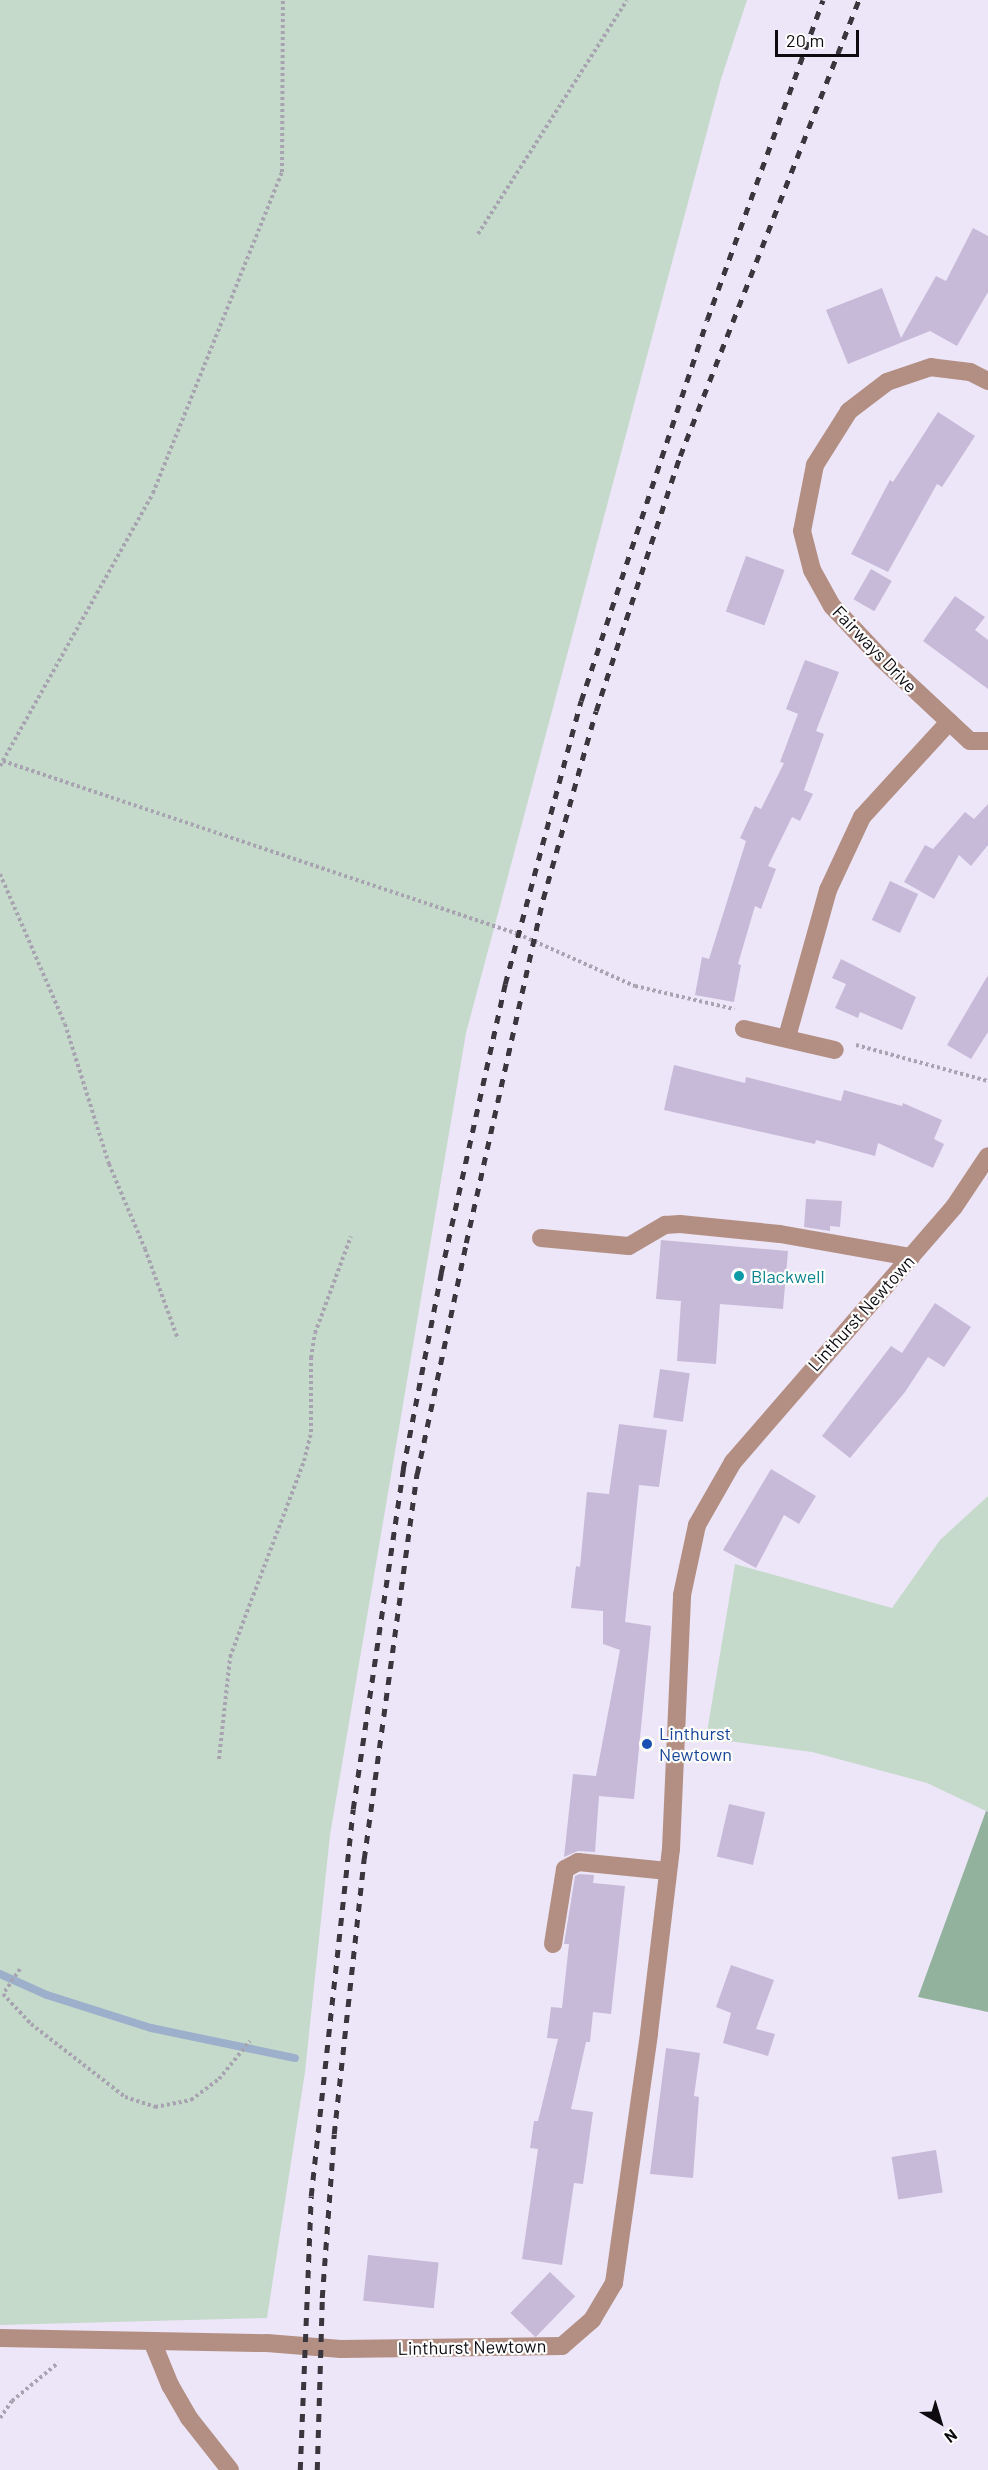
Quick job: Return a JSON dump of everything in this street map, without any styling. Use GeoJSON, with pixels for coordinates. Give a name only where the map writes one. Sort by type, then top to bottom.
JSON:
{"type":"FeatureCollection","features":[{"type":"Feature","properties":{"kind":"street","name":"Fairways Drive"},"geometry":{"type":"LineString","coordinates":[[979,741],[949,722],[832,606],[812,570],[802,531],[815,465],[849,411],[887,382],[931,367],[970,372],[988,381]]}},
{"type":"Feature","properties":{"kind":"street"},"geometry":{"type":"LineString","coordinates":[[788,1037],[828,890],[862,817],[949,722]]}},
{"type":"Feature","properties":{"kind":"street"},"geometry":{"type":"LineString","coordinates":[[744,1029],[788,1037],[835,1050]]}},
{"type":"Feature","properties":{"kind":"street","name":"Linthurst Newtown"},"geometry":{"type":"LineString","coordinates":[[0,2338],[267,2343],[341,2349],[562,2346],[592,2320],[614,2283],[668,1871],[682,1595],[698,1525],[733,1462],[954,1207],[988,1156]]}},
{"type":"Feature","properties":{"kind":"street"},"geometry":{"type":"LineString","coordinates":[[541,1238],[629,1246],[665,1225],[680,1224],[780,1234],[911,1257]]}},
{"type":"Feature","properties":{"kind":"street"},"geometry":{"type":"LineString","coordinates":[[553,1944],[565,1869],[578,1862],[668,1871]]}},
{"type":"Feature","properties":{"kind":"street"},"geometry":{"type":"LineString","coordinates":[[152,2341],[170,2385],[189,2418],[230,2470]]}},
{"type":"Feature","properties":{"kind":"path"},"geometry":{"type":"LineString","coordinates":[[0,766],[153,493],[282,172],[283,0]]}},
{"type":"Feature","properties":{"kind":"path"},"geometry":{"type":"LineString","coordinates":[[478,234],[627,0]]}},
{"type":"Feature","properties":{"kind":"path"},"geometry":{"type":"LineString","coordinates":[[3,761],[518,934],[635,986],[748,1012],[744,1029]]}},
{"type":"Feature","properties":{"kind":"path"},"geometry":{"type":"LineString","coordinates":[[0,874],[65,1024],[109,1164],[146,1249],[178,1339]]}},
{"type":"Feature","properties":{"kind":"path"},"geometry":{"type":"LineString","coordinates":[[835,1050],[841,1041],[988,1081]]}},
{"type":"Feature","properties":{"kind":"path"},"geometry":{"type":"LineString","coordinates":[[219,1760],[230,1657],[304,1461],[312,1432],[311,1358],[315,1333],[351,1236]]}},
{"type":"Feature","properties":{"kind":"path"},"geometry":{"type":"LineString","coordinates":[[20,1969],[3,1994],[31,2024],[125,2097],[155,2107],[191,2100],[232,2064],[250,2041]]}},
{"type":"Feature","properties":{"kind":"path"},"geometry":{"type":"LineString","coordinates":[[0,2418],[12,2401],[87,2340]]}},
{"type":"Feature","properties":{"kind":"green space"},"geometry":{"type":"Polygon","coordinates":[[[0,0],[747,0],[721,79],[466,1033],[330,1835],[305,2072],[267,2318],[0,2325],[0,0]]]}},
{"type":"Feature","properties":{"kind":"green space"},"geometry":{"type":"Polygon","coordinates":[[[988,1496],[988,1812],[927,1783],[812,1752],[706,1738],[735,1564],[892,1608],[940,1540],[988,1496]]]}},
{"type":"Feature","properties":{"kind":"green space"},"geometry":{"type":"Polygon","coordinates":[[[986,1811],[988,1812],[988,2012],[918,1997],[986,1811]]]}},
{"type":"Feature","properties":{"kind":"building"},"geometry":{"type":"Polygon","coordinates":[[[973,228],[988,236],[988,292],[957,346],[930,331],[848,364],[826,310],[882,288],[901,338],[936,276],[946,281],[973,228]]]}},
{"type":"Feature","properties":{"kind":"building"},"geometry":{"type":"Polygon","coordinates":[[[938,412],[975,436],[942,487],[937,484],[888,572],[851,554],[890,480],[893,482],[938,412]]]}},
{"type":"Feature","properties":{"kind":"building"},"geometry":{"type":"Polygon","coordinates":[[[746,556],[785,570],[764,625],[726,611],[746,556]]]}},
{"type":"Feature","properties":{"kind":"building"},"geometry":{"type":"Polygon","coordinates":[[[871,569],[892,581],[874,611],[854,599],[871,569]]]}},
{"type":"Feature","properties":{"kind":"building"},"geometry":{"type":"Polygon","coordinates":[[[955,596],[985,617],[975,630],[988,640],[988,689],[923,641],[955,596]]]}},
{"type":"Feature","properties":{"kind":"building"},"geometry":{"type":"Polygon","coordinates":[[[805,660],[839,672],[816,731],[824,734],[804,790],[813,794],[800,821],[792,817],[768,866],[776,869],[761,909],[755,906],[738,964],[741,965],[734,1002],[695,995],[702,957],[709,959],[746,841],[740,838],[755,806],[761,809],[784,763],[780,762],[798,714],[786,709],[805,660]]]}},
{"type":"Feature","properties":{"kind":"building"},"geometry":{"type":"Polygon","coordinates":[[[988,804],[988,845],[971,866],[959,855],[934,899],[904,882],[925,845],[933,849],[965,812],[974,819],[988,804]]]}},
{"type":"Feature","properties":{"kind":"building"},"geometry":{"type":"Polygon","coordinates":[[[890,881],[918,894],[900,933],[872,920],[890,881]]]}},
{"type":"Feature","properties":{"kind":"building"},"geometry":{"type":"Polygon","coordinates":[[[841,959],[916,997],[902,1030],[860,1012],[858,1018],[835,1008],[846,984],[832,978],[841,959]]]}},
{"type":"Feature","properties":{"kind":"building"},"geometry":{"type":"Polygon","coordinates":[[[988,975],[988,1032],[971,1059],[947,1045],[988,975]]]}},
{"type":"Feature","properties":{"kind":"building"},"geometry":{"type":"Polygon","coordinates":[[[674,1065],[745,1083],[746,1077],[841,1101],[844,1090],[902,1106],[903,1103],[942,1120],[934,1139],[944,1144],[933,1168],[878,1143],[875,1156],[816,1140],[815,1144],[664,1110],[674,1065]]]}},
{"type":"Feature","properties":{"kind":"building"},"geometry":{"type":"Polygon","coordinates":[[[806,1199],[842,1201],[840,1227],[830,1226],[830,1231],[804,1227],[806,1199]]]}},
{"type":"Feature","properties":{"kind":"building","name":"Blackwell"},"geometry":{"type":"Polygon","coordinates":[[[661,1240],[788,1251],[783,1309],[720,1304],[716,1364],[677,1361],[681,1301],[656,1299],[661,1240]]]}},
{"type":"Feature","properties":{"kind":"building"},"geometry":{"type":"Polygon","coordinates":[[[935,1303],[971,1327],[944,1367],[928,1357],[905,1392],[850,1458],[822,1436],[891,1346],[902,1353],[935,1303]]]}},
{"type":"Feature","properties":{"kind":"building"},"geometry":{"type":"Polygon","coordinates":[[[660,1369],[690,1373],[683,1422],[653,1418],[660,1369]]]}},
{"type":"Feature","properties":{"kind":"building"},"geometry":{"type":"Polygon","coordinates":[[[619,1424],[667,1430],[659,1487],[639,1485],[625,1622],[651,1626],[634,1799],[599,1796],[595,1852],[578,1851],[564,1857],[573,1774],[596,1776],[620,1650],[603,1644],[603,1611],[571,1608],[576,1566],[580,1567],[587,1492],[609,1494],[619,1424]]]}},
{"type":"Feature","properties":{"kind":"building"},"geometry":{"type":"Polygon","coordinates":[[[771,1469],[816,1496],[799,1524],[784,1515],[756,1568],[723,1550],[771,1469]]]}},
{"type":"Feature","properties":{"kind":"building"},"geometry":{"type":"Polygon","coordinates":[[[729,1804],[765,1812],[753,1865],[717,1857],[729,1804]]]}},
{"type":"Feature","properties":{"kind":"building"},"geometry":{"type":"Polygon","coordinates":[[[594,1875],[593,1883],[625,1886],[611,2014],[593,2012],[590,2042],[586,2042],[571,2109],[593,2112],[583,2184],[574,2183],[562,2265],[522,2259],[538,2149],[530,2148],[534,2121],[538,2121],[558,2039],[547,2038],[551,2007],[562,2008],[569,1944],[564,1944],[575,1876],[594,1875]]]}},
{"type":"Feature","properties":{"kind":"building"},"geometry":{"type":"Polygon","coordinates":[[[731,1965],[774,1980],[756,2029],[775,2034],[768,2056],[723,2043],[731,2013],[716,2007],[731,1965]]]}},
{"type":"Feature","properties":{"kind":"building"},"geometry":{"type":"Polygon","coordinates":[[[666,2048],[700,2053],[694,2096],[699,2097],[693,2178],[650,2174],[666,2048]]]}},
{"type":"Feature","properties":{"kind":"building"},"geometry":{"type":"Polygon","coordinates":[[[936,2150],[943,2192],[898,2200],[892,2157],[936,2150]]]}},
{"type":"Feature","properties":{"kind":"building"},"geometry":{"type":"Polygon","coordinates":[[[368,2255],[439,2262],[434,2308],[363,2301],[368,2255]]]}},
{"type":"Feature","properties":{"kind":"building"},"geometry":{"type":"Polygon","coordinates":[[[550,2272],[575,2296],[536,2337],[510,2313],[550,2272]]]}},
{"type":"Feature","properties":{"kind":"waterway"},"geometry":{"type":"LineString","coordinates":[[0,1974],[47,1995],[151,2028],[295,2058]]}},
{"type":"Feature","properties":{"kind":"railway"},"geometry":{"type":"LineString","coordinates":[[300,2470],[311,2196],[353,1809],[403,1469],[441,1273],[505,984],[581,701],[707,320],[823,0]]}},
{"type":"Feature","properties":{"kind":"railway"},"geometry":{"type":"LineString","coordinates":[[317,2470],[322,2298],[334,2134],[364,1859],[417,1474],[466,1243],[543,899],[596,711],[680,456],[859,0]]}},
{"type":"Feature","properties":{"kind":"place","name":"Blackwell"},"geometry":{"type":"Point","coordinates":[739,1276]}},
{"type":"Feature","properties":{"kind":"place","name":"Linthurst Newtown"},"geometry":{"type":"Point","coordinates":[647,1744]}}]}
